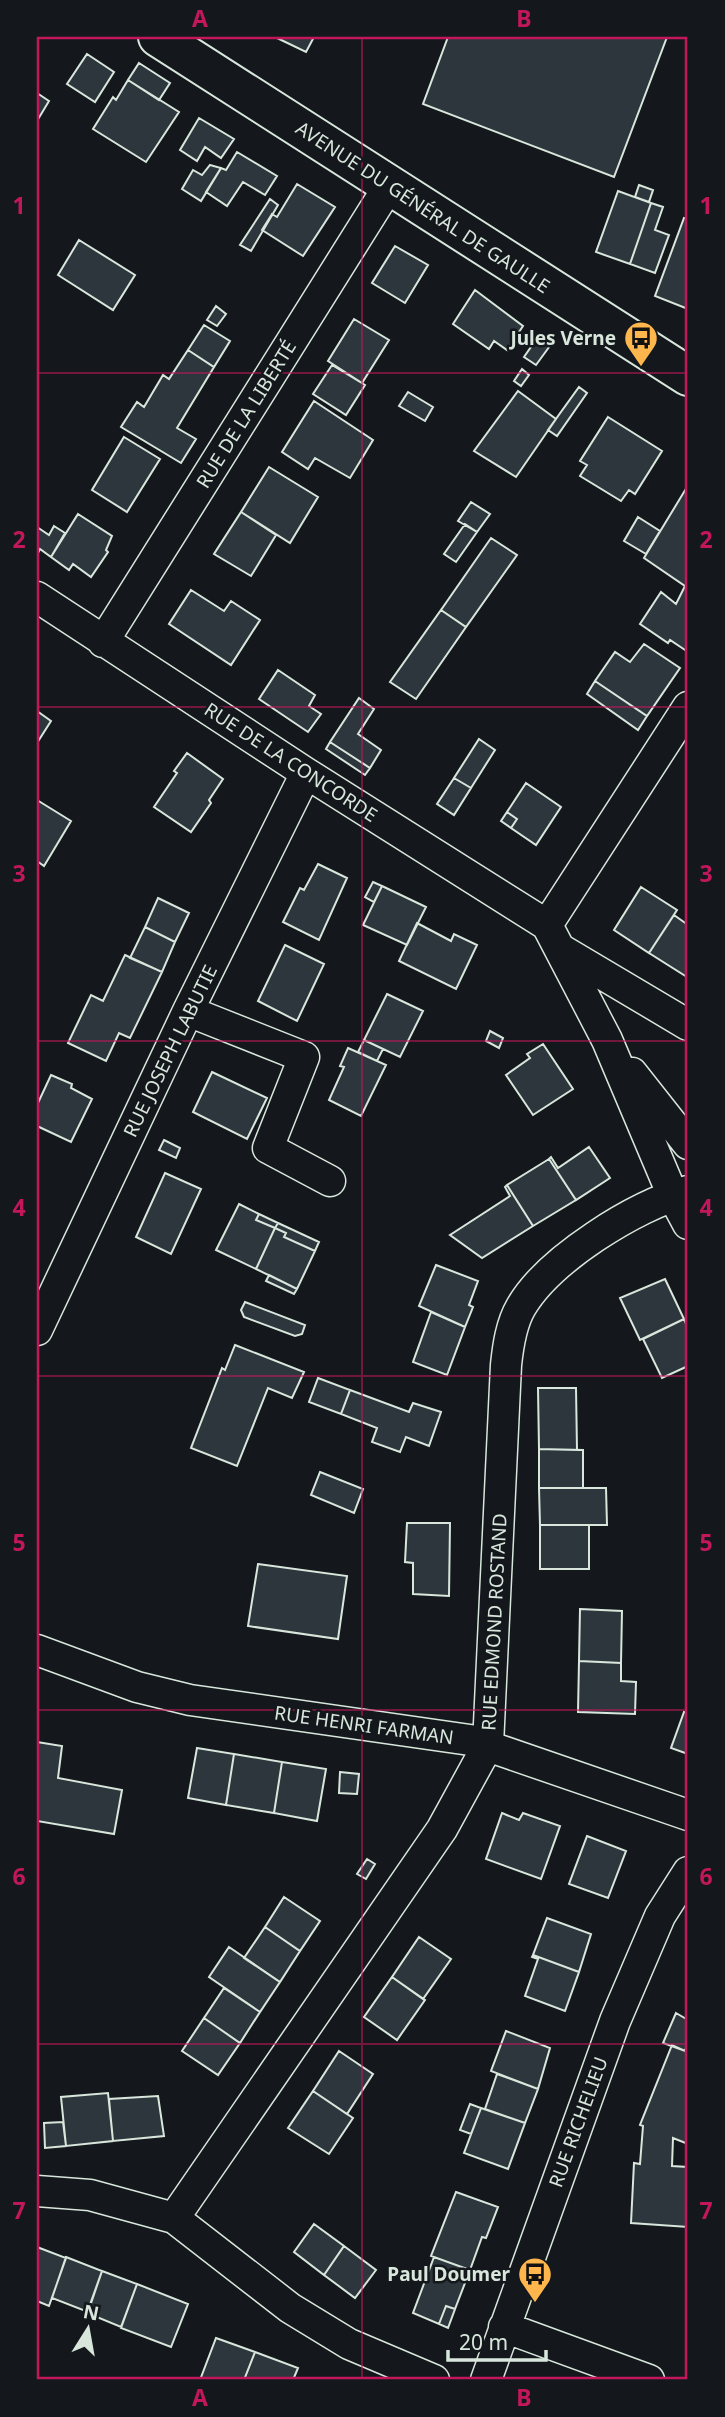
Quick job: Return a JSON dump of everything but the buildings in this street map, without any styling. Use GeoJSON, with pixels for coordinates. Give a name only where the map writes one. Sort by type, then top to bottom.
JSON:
{"type":"FeatureCollection","features":[{"type":"Feature","properties":{"kind":"main road","name":"AVENUE DU GÉNÉRAL DE GAULLE"},"geometry":{"type":"LineString","coordinates":[[158,37],[688,376]]}},
{"type":"Feature","properties":{"kind":"street","name":"RUE DE LA LIBERTÉ"},"geometry":{"type":"LineString","coordinates":[[103,642],[389,186]]}},
{"type":"Feature","properties":{"kind":"street","name":"RUE DE LA CONCORDE"},"geometry":{"type":"LineString","coordinates":[[37,597],[688,1025]]}},
{"type":"Feature","properties":{"kind":"street"},"geometry":{"type":"LineString","coordinates":[[688,707],[553,937],[681,1194],[688,1224]]}},
{"type":"Feature","properties":{"kind":"street","name":"RUE JOSEPH LABUTIE"},"geometry":{"type":"LineString","coordinates":[[37,1330],[188,1011],[306,773]]}},
{"type":"Feature","properties":{"kind":"street"},"geometry":{"type":"LineString","coordinates":[[188,1011],[304,1057],[268,1148],[330,1181]]}},
{"type":"Feature","properties":{"kind":"street"},"geometry":{"type":"LineString","coordinates":[[607,1041],[688,1144]]}},
{"type":"Feature","properties":{"kind":"street","name":"RUE EDMOND ROSTAND"},"geometry":{"type":"LineString","coordinates":[[174,2218],[442,1829],[488,1745],[506,1365],[509,1340],[521,1308],[550,1272],[593,1236],[681,1194]]}},
{"type":"Feature","properties":{"kind":"street","name":"RUE HENRI FARMAN"},"geometry":{"type":"LineString","coordinates":[[37,1650],[137,1687],[190,1700],[470,1740],[688,1815]]}},
{"type":"Feature","properties":{"kind":"street","name":"RUE RICHELIEU"},"geometry":{"type":"LineString","coordinates":[[486,2380],[615,2021],[660,1916],[688,1871]]}},
{"type":"Feature","properties":{"kind":"street"},"geometry":{"type":"LineString","coordinates":[[37,2191],[90,2195],[174,2218],[290,2308],[349,2344],[434,2380]]}},
{"type":"Feature","properties":{"kind":"street"},"geometry":{"type":"LineString","coordinates":[[504,2327],[649,2380]]}},
{"type":"Feature","properties":{"kind":"place","name":"Jules Verne"},"geometry":{"type":"Point","coordinates":[641,368]}},
{"type":"Feature","properties":{"kind":"place","name":"Paul Doumer"},"geometry":{"type":"Point","coordinates":[535,2304]}}]}
